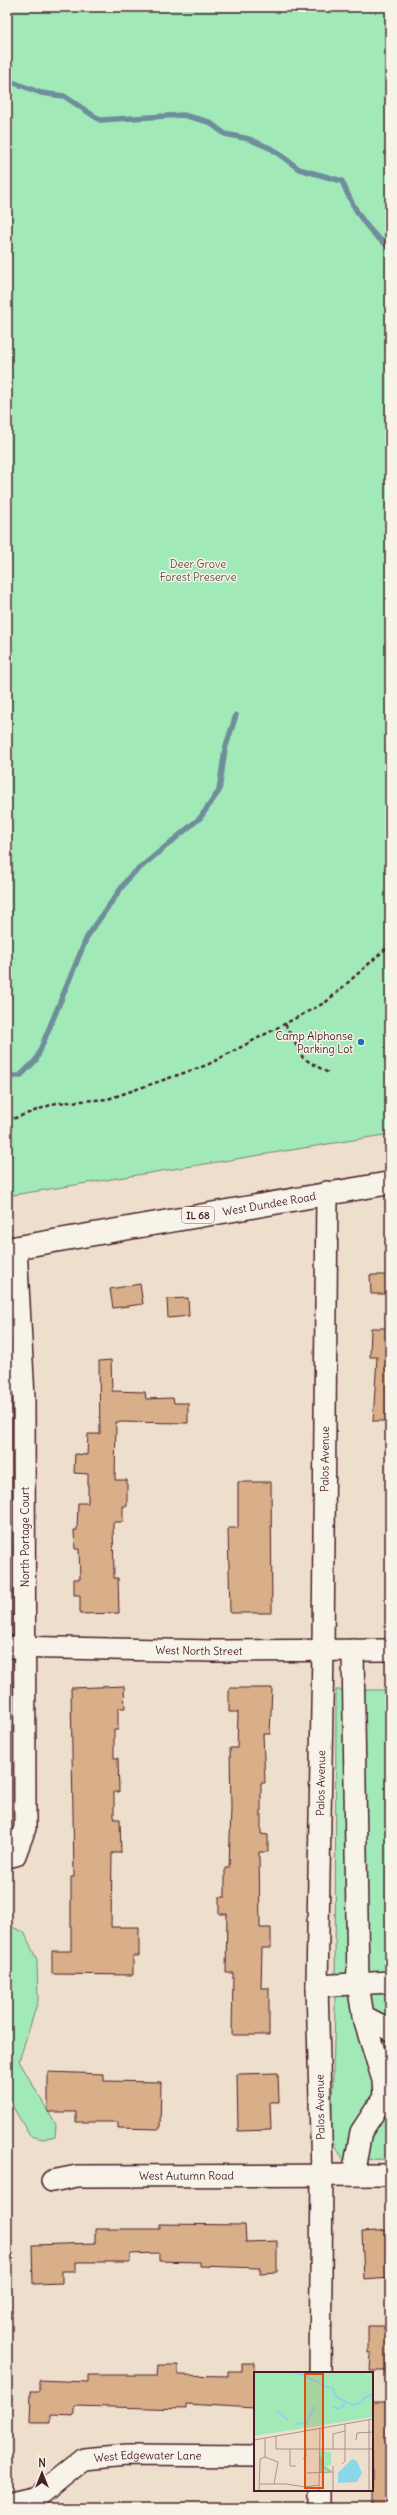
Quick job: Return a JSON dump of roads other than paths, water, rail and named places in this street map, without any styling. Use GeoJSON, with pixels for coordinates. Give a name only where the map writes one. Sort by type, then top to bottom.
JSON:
{"type":"FeatureCollection","features":[{"type":"Feature","properties":{"kind":"main road","name":"West Dundee Road"},"geometry":{"type":"LineString","coordinates":[[11,1248],[327,1192],[390,1183]]}},
{"type":"Feature","properties":{"kind":"street","name":"Palos Avenue"},"geometry":{"type":"LineString","coordinates":[[320,2372],[322,2175],[317,1986],[323,1651],[327,1192]]}},
{"type":"Feature","properties":{"kind":"street","name":"North Portage Court"},"geometry":{"type":"LineString","coordinates":[[7,1857],[15,1855],[25,1828],[16,1648],[24,1398],[11,1248]]}},
{"type":"Feature","properties":{"kind":"street","name":"West North Street"},"geometry":{"type":"LineString","coordinates":[[16,1648],[323,1651],[390,1650]]}},
{"type":"Feature","properties":{"kind":"street"},"geometry":{"type":"LineString","coordinates":[[353,1650],[358,1984],[363,2016],[383,2080],[387,2087],[384,2097],[361,2132],[353,2175]]}},
{"type":"Feature","properties":{"kind":"street"},"geometry":{"type":"LineString","coordinates":[[317,1986],[390,1982]]}},
{"type":"Feature","properties":{"kind":"street"},"geometry":{"type":"LineString","coordinates":[[363,2016],[390,2030]]}},
{"type":"Feature","properties":{"kind":"street","name":"West Autumn Road"},"geometry":{"type":"LineString","coordinates":[[52,2182],[78,2176],[390,2175]]}},
{"type":"Feature","properties":{"kind":"street","name":"West Edgewater Lane"},"geometry":{"type":"LineString","coordinates":[[7,2504],[37,2496],[84,2459],[127,2455],[254,2456]]}},
{"type":"Feature","properties":{"kind":"street"},"geometry":{"type":"LineString","coordinates":[[318,2508],[319,2491]]}},
{"type":"Feature","properties":{"kind":"waterway"},"geometry":{"type":"LineString","coordinates":[[7,80],[41,93],[64,96],[100,120],[183,115],[209,122],[225,134],[249,139],[272,149],[299,169],[342,181],[350,200],[367,227],[390,247]]}},
{"type":"Feature","properties":{"kind":"waterway"},"geometry":{"type":"LineString","coordinates":[[7,1076],[20,1076],[36,1060],[87,937],[129,877],[200,818],[219,791],[225,749],[236,715]]}},
{"type":"Feature","properties":{"kind":"place","name":"Camp Alphonse Parking Lot"},"geometry":{"type":"Point","coordinates":[361,1042]}},
{"type":"Feature","properties":{"kind":"park label","name":"Deer Grove Forest Preserve"},"geometry":{"type":"Point","coordinates":[198,570]}}]}
